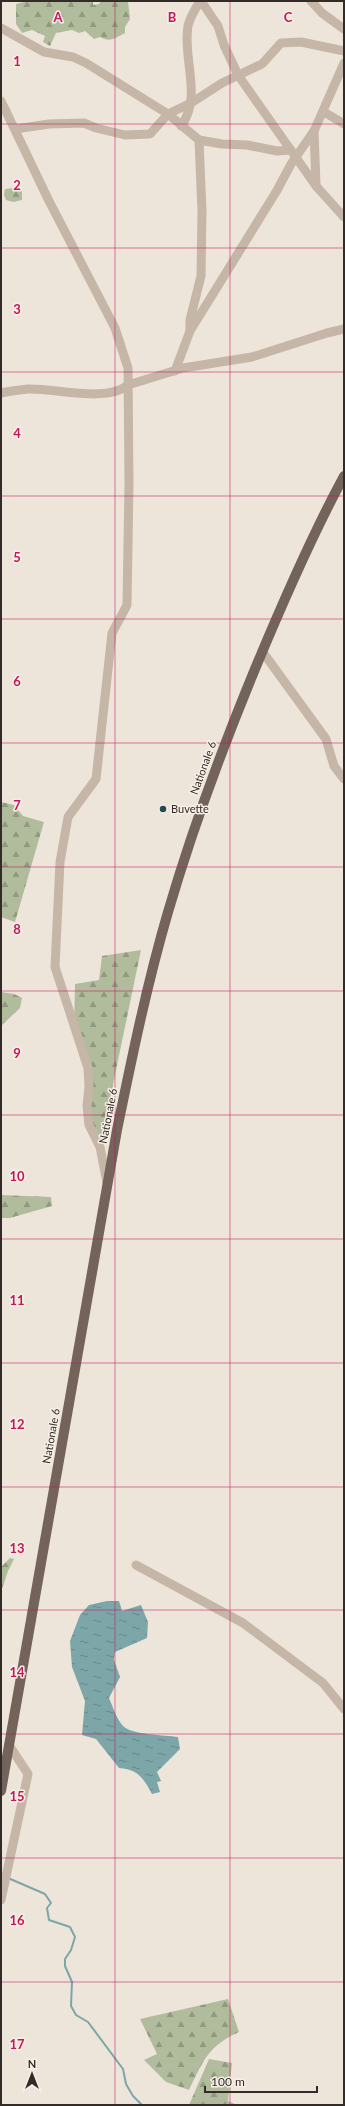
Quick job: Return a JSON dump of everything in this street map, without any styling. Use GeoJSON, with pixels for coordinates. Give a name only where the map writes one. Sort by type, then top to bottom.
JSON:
{"type":"FeatureCollection","features":[{"type":"Feature","properties":{"kind":"main road","name":"Nationale 6"},"geometry":{"type":"LineString","coordinates":[[1,1791],[129,1072],[168,914],[210,784],[262,651],[305,554],[344,476]]}},
{"type":"Feature","properties":{"kind":"street"},"geometry":{"type":"LineString","coordinates":[[182,126],[188,116],[191,103],[188,26],[200,1],[218,26],[224,45],[238,76],[316,186],[344,217]]}},
{"type":"Feature","properties":{"kind":"street"},"geometry":{"type":"LineString","coordinates":[[310,1],[322,13],[344,29]]}},
{"type":"Feature","properties":{"kind":"street"},"geometry":{"type":"LineString","coordinates":[[1,28],[44,52],[73,57],[86,63],[168,114],[199,140],[222,144],[247,145],[293,153]]}},
{"type":"Feature","properties":{"kind":"street"},"geometry":{"type":"LineString","coordinates":[[15,129],[49,124],[84,123],[110,132],[137,136],[150,134],[168,114],[191,103],[222,83],[262,64],[277,45],[284,42],[301,42],[344,51]]}},
{"type":"Feature","properties":{"kind":"street"},"geometry":{"type":"LineString","coordinates":[[175,371],[190,331],[276,192],[293,153],[314,131],[324,112],[344,63]]}},
{"type":"Feature","properties":{"kind":"street"},"geometry":{"type":"LineString","coordinates":[[1,101],[49,201],[115,328],[128,368],[129,484],[127,605],[112,632],[96,780],[68,817],[60,862],[55,967],[88,1068],[89,1088],[87,1106],[89,1125],[100,1147],[108,1187]]}},
{"type":"Feature","properties":{"kind":"street"},"geometry":{"type":"LineString","coordinates":[[324,112],[344,124]]}},
{"type":"Feature","properties":{"kind":"street"},"geometry":{"type":"LineString","coordinates":[[314,131],[316,186]]}},
{"type":"Feature","properties":{"kind":"street"},"geometry":{"type":"LineString","coordinates":[[190,331],[190,320],[201,276],[202,211],[199,140]]}},
{"type":"Feature","properties":{"kind":"street"},"geometry":{"type":"LineString","coordinates":[[1,393],[29,389],[96,394],[121,391],[128,385],[175,371],[252,358],[327,333],[344,329]]}},
{"type":"Feature","properties":{"kind":"street"},"geometry":{"type":"LineString","coordinates":[[262,651],[326,739],[334,766],[344,779]]}},
{"type":"Feature","properties":{"kind":"street"},"geometry":{"type":"LineString","coordinates":[[136,1565],[243,1623],[323,1683],[344,1710]]}},
{"type":"Feature","properties":{"kind":"street"},"geometry":{"type":"LineString","coordinates":[[1,1900],[28,1774],[9,1746]]}},
{"type":"Feature","properties":{"kind":"green space"},"geometry":{"type":"Polygon","coordinates":[[[28,1],[93,1],[93,5],[99,4],[101,1],[128,1],[130,19],[125,27],[125,33],[110,40],[100,37],[94,39],[85,31],[79,33],[72,30],[56,33],[50,46],[43,42],[45,36],[32,30],[22,33],[16,24],[16,4],[28,1]]]}},
{"type":"Feature","properties":{"kind":"green space"},"geometry":{"type":"Polygon","coordinates":[[[14,188],[22,191],[22,200],[13,202],[6,200],[4,195],[5,189],[14,188]]]}},
{"type":"Feature","properties":{"kind":"green space"},"geometry":{"type":"Polygon","coordinates":[[[1,802],[14,805],[23,816],[44,822],[15,922],[1,917],[1,802]]]}},
{"type":"Feature","properties":{"kind":"green space"},"geometry":{"type":"Polygon","coordinates":[[[141,950],[100,1147],[89,1125],[89,1087],[74,1026],[75,984],[99,980],[102,956],[141,950]]]}},
{"type":"Feature","properties":{"kind":"green space"},"geometry":{"type":"Polygon","coordinates":[[[1,992],[14,994],[22,998],[20,1008],[1,1026],[1,992]]]}},
{"type":"Feature","properties":{"kind":"green space"},"geometry":{"type":"Polygon","coordinates":[[[1,1195],[51,1197],[52,1206],[10,1218],[1,1218],[1,1195]]]}},
{"type":"Feature","properties":{"kind":"green space"},"geometry":{"type":"Polygon","coordinates":[[[10,1558],[14,1559],[1,1592],[1,1567],[10,1558]]]}},
{"type":"Feature","properties":{"kind":"green space"},"geometry":{"type":"Polygon","coordinates":[[[228,1999],[239,2032],[213,2049],[203,2062],[189,2090],[166,2082],[144,2060],[157,2054],[140,2019],[228,1999]]]}},
{"type":"Feature","properties":{"kind":"green space"},"geometry":{"type":"Polygon","coordinates":[[[209,2059],[232,2063],[228,2101],[237,2105],[189,2105],[209,2059]]]}},
{"type":"Feature","properties":{"kind":"water"},"geometry":{"type":"Polygon","coordinates":[[[107,1601],[119,1601],[122,1611],[141,1605],[148,1622],[147,1638],[115,1652],[114,1660],[120,1677],[109,1698],[118,1720],[127,1729],[141,1733],[178,1737],[180,1749],[157,1772],[161,1781],[157,1782],[160,1792],[152,1794],[140,1776],[131,1770],[119,1768],[96,1739],[82,1735],[85,1701],[72,1667],[70,1641],[80,1615],[89,1605],[107,1601]]]}},
{"type":"Feature","properties":{"kind":"waterway"},"geometry":{"type":"LineString","coordinates":[[8,1878],[45,1894],[51,1903],[47,1908],[49,1920],[70,1927],[75,1937],[71,1950],[65,1959],[65,1966],[72,1982],[71,2006],[76,2015],[88,2022],[123,2069],[126,2084],[133,2096],[142,2105]]}},
{"type":"Feature","properties":{"kind":"place","name":"Buvette"},"geometry":{"type":"Point","coordinates":[163,809]}}]}
